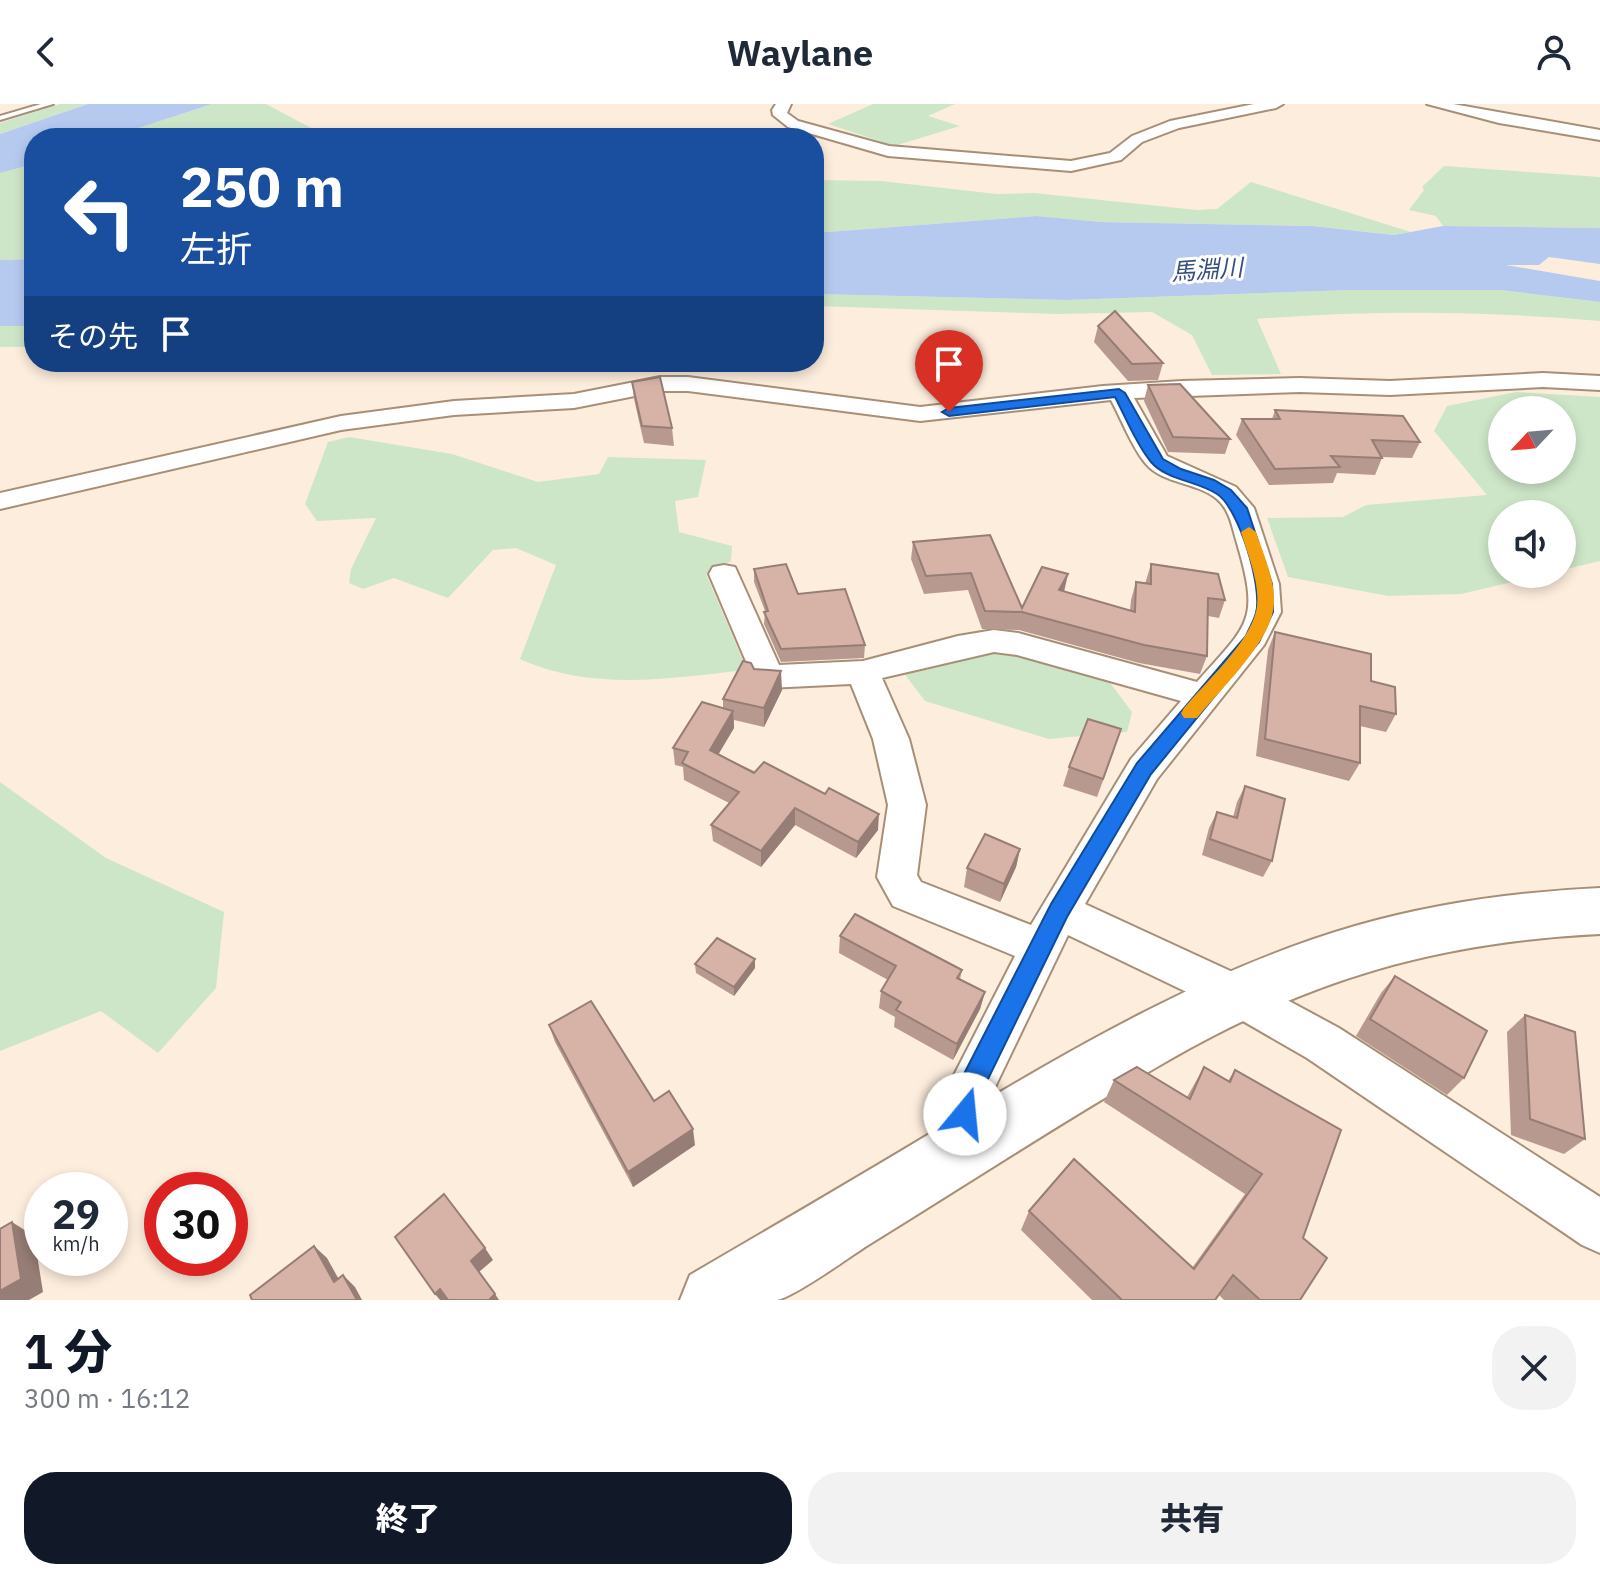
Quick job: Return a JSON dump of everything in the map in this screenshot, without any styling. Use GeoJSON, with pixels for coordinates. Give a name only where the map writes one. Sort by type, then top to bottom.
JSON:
{"type":"FeatureCollection","features":[{"type":"Feature","properties":{"kind":"main road"},"geometry":{"type":"LineString","coordinates":[[715,1300],[1115,1057],[1237,995],[1323,961],[1439,928],[1551,913],[1600,911]]}},
{"type":"Feature","properties":{"kind":"street"},"geometry":{"type":"LineString","coordinates":[[784,104],[779,110],[780,115],[807,128]]}},
{"type":"Feature","properties":{"kind":"street"},"geometry":{"type":"LineString","coordinates":[[824,133],[878,149],[1071,166],[1105,161],[1137,139],[1175,124],[1276,104]]}},
{"type":"Feature","properties":{"kind":"street"},"geometry":{"type":"LineString","coordinates":[[1434,104],[1499,119],[1600,135]]}},
{"type":"Feature","properties":{"kind":"street"},"geometry":{"type":"LineString","coordinates":[[0,501],[341,423],[454,408],[574,401],[660,384],[688,384],[920,414],[1119,393],[1300,385],[1390,388],[1487,381],[1600,383]]}},
{"type":"Feature","properties":{"kind":"street"},"geometry":{"type":"LineString","coordinates":[[953,1156],[974,1081],[1049,929],[1144,769],[1253,638],[1265,612],[1264,584],[1240,508],[1226,493],[1209,483],[1176,472],[1157,461],[1119,393]]}},
{"type":"Feature","properties":{"kind":"street"},"geometry":{"type":"LineString","coordinates":[[724,574],[768,677],[863,672],[894,662],[994,641],[1018,644],[1205,696]]}},
{"type":"Feature","properties":{"kind":"street"},"geometry":{"type":"LineString","coordinates":[[863,672],[891,739],[907,805],[897,877],[907,894],[1049,929],[1237,995],[1323,1043],[1600,1227]]}},
{"type":"Feature","properties":{"kind":"lane"},"geometry":{"type":"LineString","coordinates":[[0,118],[49,104]]}},
{"type":"Feature","properties":{"kind":"green space"},"geometry":{"type":"Polygon","coordinates":[[[60,104],[88,104],[0,134],[0,123],[60,104]]]}},
{"type":"Feature","properties":{"kind":"green space"},"geometry":{"type":"Polygon","coordinates":[[[212,104],[266,104],[311,128],[139,128],[212,104]]]}},
{"type":"Feature","properties":{"kind":"green space"},"geometry":{"type":"Polygon","coordinates":[[[873,104],[955,104],[928,116],[960,126],[894,146],[828,124],[873,104]]]}},
{"type":"Feature","properties":{"kind":"green space"},"geometry":{"type":"Polygon","coordinates":[[[1444,166],[1600,177],[1600,228],[1443,226],[1436,216],[1409,210],[1424,190],[1422,187],[1444,166]]]}},
{"type":"Feature","properties":{"kind":"green space"},"geometry":{"type":"Polygon","coordinates":[[[24,167],[24,259],[0,260],[0,173],[24,167]]]}},
{"type":"Feature","properties":{"kind":"green space"},"geometry":{"type":"Polygon","coordinates":[[[824,180],[881,181],[997,194],[1034,193],[1197,210],[1217,209],[1251,182],[1411,232],[1394,235],[1312,226],[1102,222],[1037,216],[824,232],[824,180]]]}},
{"type":"Feature","properties":{"kind":"green space"},"geometry":{"type":"Polygon","coordinates":[[[1351,290],[1500,290],[1600,302],[1600,321],[1428,313],[1257,319],[1281,374],[1212,375],[1192,335],[1152,312],[1057,314],[824,306],[824,294],[1068,300],[1351,290]]]}},
{"type":"Feature","properties":{"kind":"green space"},"geometry":{"type":"Polygon","coordinates":[[[0,326],[24,326],[24,347],[0,347],[0,326]]]}},
{"type":"Feature","properties":{"kind":"green space"},"geometry":{"type":"Polygon","coordinates":[[[1516,392],[1600,397],[1600,561],[1576,567],[1576,500],[1488,500],[1488,588],[1461,594],[1388,596],[1288,577],[1267,518],[1343,517],[1366,505],[1487,495],[1434,431],[1447,406],[1488,398],[1488,484],[1576,484],[1576,396],[1496,396],[1516,392]]]}},
{"type":"Feature","properties":{"kind":"green space"},"geometry":{"type":"Polygon","coordinates":[[[349,437],[452,454],[538,482],[599,474],[608,457],[706,460],[698,497],[675,501],[679,532],[732,546],[731,561],[706,574],[747,670],[661,679],[603,679],[575,676],[520,659],[556,565],[516,548],[493,550],[448,598],[394,578],[363,589],[349,583],[351,569],[376,518],[317,521],[305,504],[328,442],[349,437]]]}},
{"type":"Feature","properties":{"kind":"green space"},"geometry":{"type":"Polygon","coordinates":[[[1006,648],[1105,676],[1132,712],[1127,732],[1049,739],[925,701],[903,672],[1006,648]]]}},
{"type":"Feature","properties":{"kind":"green space"},"geometry":{"type":"Polygon","coordinates":[[[0,782],[106,858],[224,912],[216,988],[158,1053],[101,1011],[0,1051],[0,782]]]}},
{"type":"Feature","properties":{"kind":"water"},"geometry":{"type":"Polygon","coordinates":[[[88,104],[212,104],[139,128],[24,128],[24,167],[0,173],[0,134],[88,104]]]}},
{"type":"Feature","properties":{"kind":"water","name":"馬淵川"},"geometry":{"type":"Polygon","coordinates":[[[1037,216],[1102,222],[1312,226],[1394,235],[1443,226],[1600,228],[1600,264],[1549,257],[1539,265],[1506,265],[1600,281],[1600,302],[1500,290],[1351,290],[1068,300],[824,294],[824,232],[1037,216]]]}},
{"type":"Feature","properties":{"kind":"water"},"geometry":{"type":"Polygon","coordinates":[[[24,259],[24,326],[0,326],[0,260],[24,259]]]}},
{"type":"Feature","properties":{"kind":"building"},"geometry":{"type":"Polygon","coordinates":[[[1115,311],[1163,363],[1132,364],[1098,326],[1115,311]]]}},
{"type":"Feature","properties":{"kind":"building"},"geometry":{"type":"Polygon","coordinates":[[[660,377],[672,428],[642,426],[632,382],[660,377]]]}},
{"type":"Feature","properties":{"kind":"building"},"geometry":{"type":"Polygon","coordinates":[[[1180,384],[1230,439],[1173,437],[1148,385],[1180,384]]]}},
{"type":"Feature","properties":{"kind":"building"},"geometry":{"type":"Polygon","coordinates":[[[1275,410],[1403,416],[1420,442],[1372,440],[1382,458],[1331,456],[1340,467],[1275,469],[1242,419],[1280,419],[1275,410]]]}},
{"type":"Feature","properties":{"kind":"building"},"geometry":{"type":"Polygon","coordinates":[[[990,535],[1022,608],[1042,567],[1068,574],[1059,590],[1135,612],[1136,582],[1151,584],[1151,564],[1218,574],[1225,600],[1208,598],[1207,656],[1144,645],[1022,612],[985,611],[971,573],[926,576],[913,542],[990,535]]]}},
{"type":"Feature","properties":{"kind":"building"},"geometry":{"type":"Polygon","coordinates":[[[786,564],[798,594],[845,589],[865,645],[781,649],[764,612],[768,611],[754,569],[786,564]]]}},
{"type":"Feature","properties":{"kind":"building"},"geometry":{"type":"Polygon","coordinates":[[[1275,632],[1371,654],[1371,681],[1395,687],[1396,714],[1360,706],[1360,763],[1265,739],[1275,632]]]}},
{"type":"Feature","properties":{"kind":"building"},"geometry":{"type":"Polygon","coordinates":[[[743,661],[751,663],[754,669],[781,671],[764,708],[723,699],[743,661]]]}},
{"type":"Feature","properties":{"kind":"building"},"geometry":{"type":"Polygon","coordinates":[[[702,702],[733,711],[710,750],[754,773],[764,762],[825,794],[829,788],[879,814],[858,842],[795,808],[761,851],[711,825],[739,792],[682,763],[688,752],[673,748],[702,702]]]}},
{"type":"Feature","properties":{"kind":"building"},"geometry":{"type":"Polygon","coordinates":[[[1088,719],[1121,729],[1103,779],[1069,767],[1088,719]]]}},
{"type":"Feature","properties":{"kind":"building"},"geometry":{"type":"Polygon","coordinates":[[[1245,786],[1285,799],[1272,861],[1210,839],[1217,812],[1237,818],[1245,786]]]}},
{"type":"Feature","properties":{"kind":"building"},"geometry":{"type":"Polygon","coordinates":[[[985,834],[1020,849],[1004,884],[967,868],[985,834]]]}},
{"type":"Feature","properties":{"kind":"building"},"geometry":{"type":"Polygon","coordinates":[[[855,914],[962,970],[957,978],[985,992],[957,1044],[896,1010],[901,1002],[881,991],[896,966],[840,936],[855,914]]]}},
{"type":"Feature","properties":{"kind":"building"},"geometry":{"type":"Polygon","coordinates":[[[717,938],[755,959],[734,987],[695,964],[717,938]]]}},
{"type":"Feature","properties":{"kind":"building"},"geometry":{"type":"Polygon","coordinates":[[[1395,976],[1487,1031],[1464,1078],[1370,1019],[1395,976]]]}},
{"type":"Feature","properties":{"kind":"building"},"geometry":{"type":"Polygon","coordinates":[[[591,1001],[654,1101],[669,1091],[693,1129],[628,1172],[549,1025],[591,1001]]]}},
{"type":"Feature","properties":{"kind":"building"},"geometry":{"type":"Polygon","coordinates":[[[1525,1015],[1575,1032],[1585,1139],[1530,1119],[1525,1015]]]}},
{"type":"Feature","properties":{"kind":"building"},"geometry":{"type":"Polygon","coordinates":[[[1137,1067],[1190,1099],[1204,1067],[1230,1082],[1235,1070],[1341,1130],[1303,1238],[1327,1258],[1300,1300],[1260,1300],[1233,1275],[1215,1300],[1122,1300],[1029,1211],[1074,1159],[1194,1269],[1262,1174],[1114,1080],[1137,1067]]]}},
{"type":"Feature","properties":{"kind":"building"},"geometry":{"type":"Polygon","coordinates":[[[444,1194],[485,1248],[471,1261],[495,1294],[489,1300],[448,1300],[440,1289],[435,1294],[395,1237],[444,1194]]]}},
{"type":"Feature","properties":{"kind":"building"},"geometry":{"type":"Polygon","coordinates":[[[12,1222],[21,1279],[0,1291],[0,1229],[12,1222]]]}},
{"type":"Feature","properties":{"kind":"building"},"geometry":{"type":"Polygon","coordinates":[[[314,1246],[334,1282],[343,1275],[357,1300],[252,1300],[250,1295],[314,1246]]]}},
{"type":"Feature","properties":{"kind":"slow traffic"},"geometry":{"type":"LineString","coordinates":[[1191,713],[1253,638],[1265,612],[1264,584],[1249,532]]}},
{"type":"Feature","properties":{"kind":"route"},"geometry":{"type":"LineString","coordinates":[[949,412],[1119,393],[1157,461],[1176,472],[1209,483],[1226,493],[1240,508],[1264,584],[1265,612],[1253,638],[1144,769],[1059,911],[974,1081],[965,1114]]}}]}
